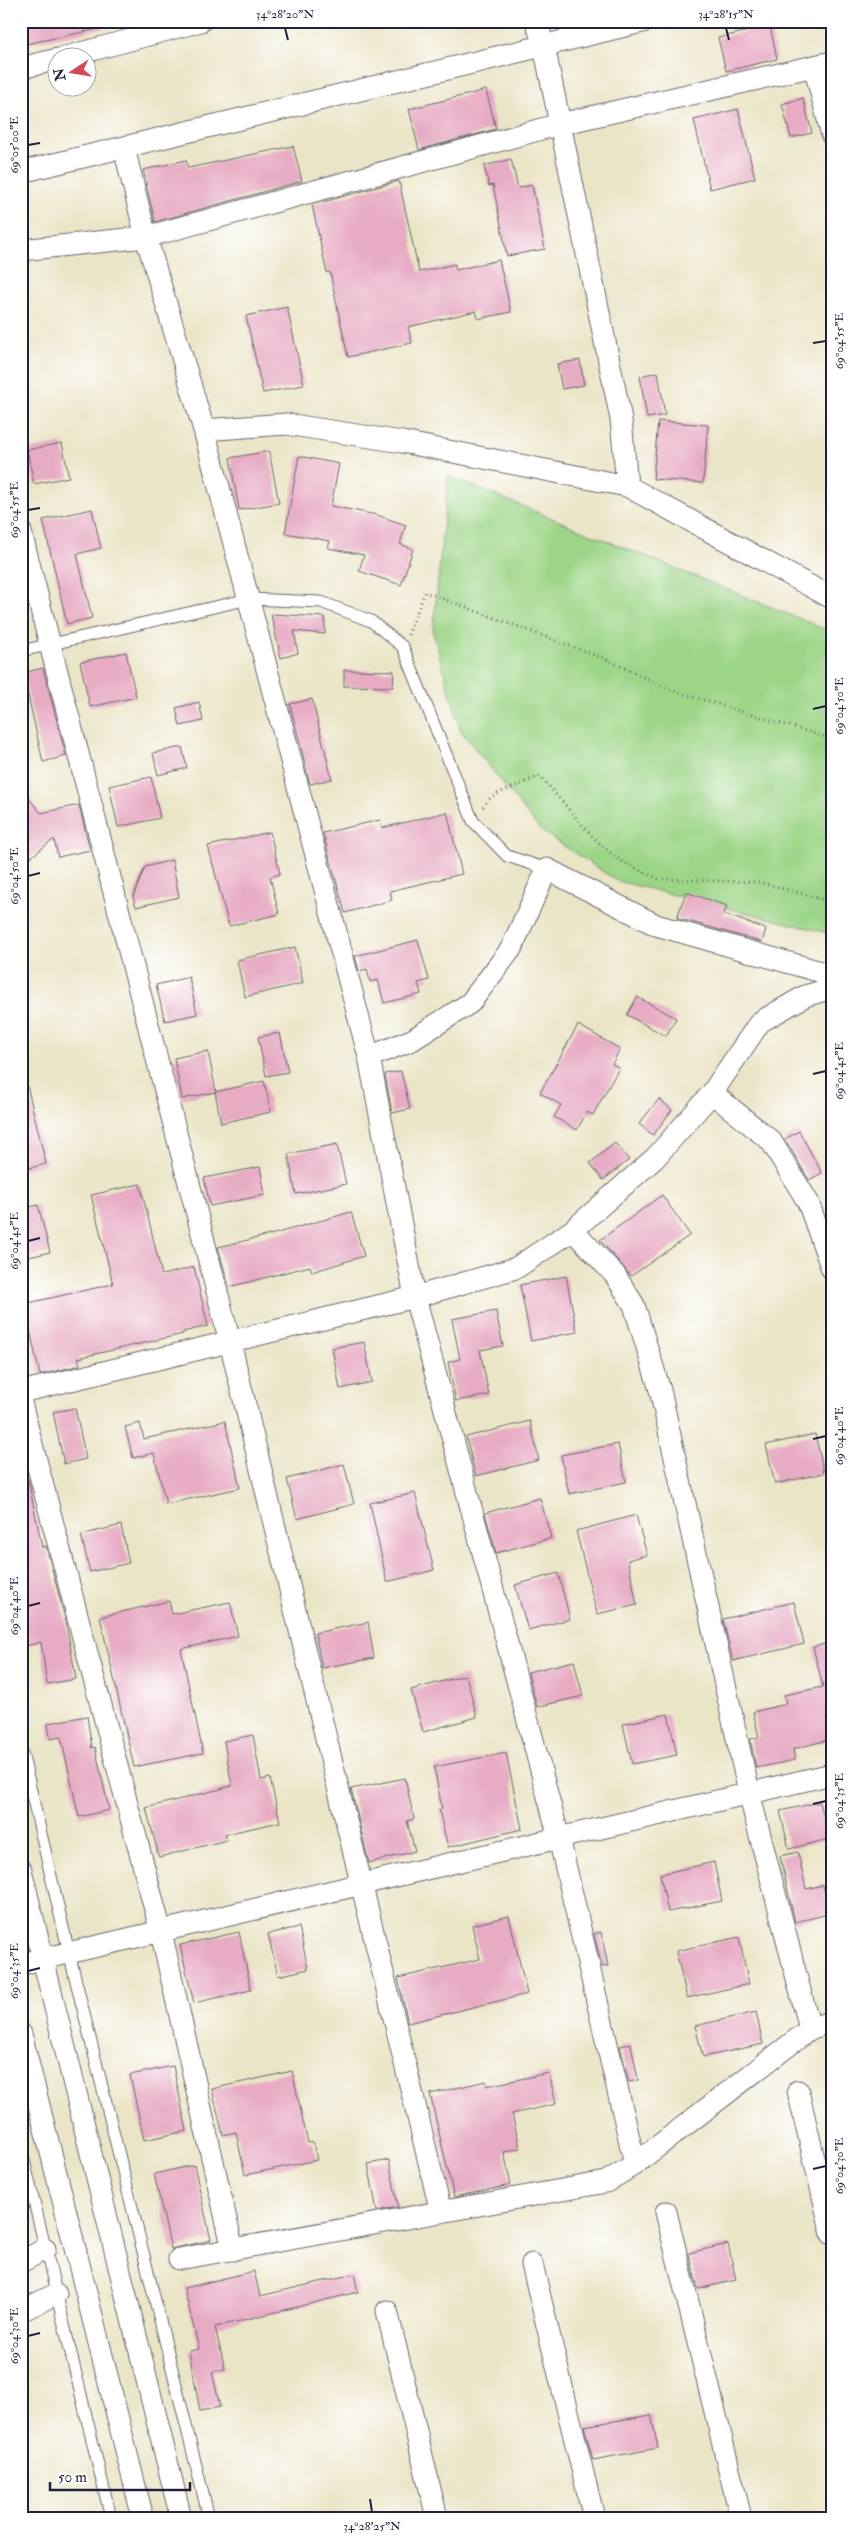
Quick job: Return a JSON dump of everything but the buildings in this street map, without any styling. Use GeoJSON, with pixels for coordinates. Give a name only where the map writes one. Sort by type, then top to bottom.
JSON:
{"type":"FeatureCollection","features":[{"type":"Feature","properties":{"kind":"street"},"geometry":{"type":"LineString","coordinates":[[98,48],[201,21]]}},
{"type":"Feature","properties":{"kind":"street"},"geometry":{"type":"LineString","coordinates":[[536,21],[544,46],[621,419],[627,486]]}},
{"type":"Feature","properties":{"kind":"street"},"geometry":{"type":"LineString","coordinates":[[21,172],[646,21]]}},
{"type":"Feature","properties":{"kind":"street"},"geometry":{"type":"LineString","coordinates":[[21,68],[48,61]]}},
{"type":"Feature","properties":{"kind":"street"},"geometry":{"type":"LineString","coordinates":[[21,250],[146,237],[560,124],[823,64],[832,135]]}},
{"type":"Feature","properties":{"kind":"street"},"geometry":{"type":"LineString","coordinates":[[124,148],[146,237],[204,430],[369,1056],[415,1297],[559,1838],[635,2164]]}},
{"type":"Feature","properties":{"kind":"street"},"geometry":{"type":"LineString","coordinates":[[204,430],[286,424],[402,442],[627,486],[832,598]]}},
{"type":"Feature","properties":{"kind":"street"},"geometry":{"type":"LineString","coordinates":[[21,532],[230,1342],[441,2212]]}},
{"type":"Feature","properties":{"kind":"street"},"geometry":{"type":"LineString","coordinates":[[369,1056],[412,1040],[470,1003],[511,950],[547,868],[656,925],[832,975]]}},
{"type":"Feature","properties":{"kind":"street"},"geometry":{"type":"LineString","coordinates":[[21,1392],[415,1297],[516,1268],[573,1230],[655,1158],[712,1093],[760,1022],[805,996],[832,988]]}},
{"type":"Feature","properties":{"kind":"street"},"geometry":{"type":"LineString","coordinates":[[712,1093],[771,1141],[808,1202],[832,1269]]}},
{"type":"Feature","properties":{"kind":"street"},"geometry":{"type":"LineString","coordinates":[[573,1230],[615,1275],[634,1305],[660,1390],[749,1793],[810,2030]]}},
{"type":"Feature","properties":{"kind":"street"},"geometry":{"type":"LineString","coordinates":[[21,1403],[161,1932],[233,2250]]}},
{"type":"Feature","properties":{"kind":"street"},"geometry":{"type":"LineString","coordinates":[[21,1964],[832,1774]]}},
{"type":"Feature","properties":{"kind":"street"},"geometry":{"type":"LineString","coordinates":[[21,1870],[181,2518]]}},
{"type":"Feature","properties":{"kind":"street"},"geometry":{"type":"LineString","coordinates":[[179,2259],[606,2182],[635,2164],[810,2030],[832,2021]]}},
{"type":"Feature","properties":{"kind":"street"},"geometry":{"type":"LineString","coordinates":[[21,2034],[142,2518]]}},
{"type":"Feature","properties":{"kind":"street"},"geometry":{"type":"LineString","coordinates":[[798,2091],[832,2234]]}},
{"type":"Feature","properties":{"kind":"street"},"geometry":{"type":"LineString","coordinates":[[666,2212],[742,2518]]}},
{"type":"Feature","properties":{"kind":"street"},"geometry":{"type":"LineString","coordinates":[[21,2262],[45,2249]]}},
{"type":"Feature","properties":{"kind":"street"},"geometry":{"type":"LineString","coordinates":[[532,2264],[594,2518]]}},
{"type":"Feature","properties":{"kind":"street"},"geometry":{"type":"LineString","coordinates":[[21,2311],[56,2294]]}},
{"type":"Feature","properties":{"kind":"street"},"geometry":{"type":"LineString","coordinates":[[387,2311],[437,2518]]}},
{"type":"Feature","properties":{"kind":"lane"},"geometry":{"type":"LineString","coordinates":[[21,651],[249,599],[321,602],[371,621],[403,647],[473,821],[507,856],[547,868]]}},
{"type":"Feature","properties":{"kind":"lane"},"geometry":{"type":"LineString","coordinates":[[21,1748],[69,1953],[208,2518]]}},
{"type":"Feature","properties":{"kind":"lane"},"geometry":{"type":"LineString","coordinates":[[21,2148],[111,2518]]}},
{"type":"Feature","properties":{"kind":"path"},"geometry":{"type":"LineString","coordinates":[[403,647],[425,592],[608,660],[671,690],[832,739]]}},
{"type":"Feature","properties":{"kind":"path"},"geometry":{"type":"LineString","coordinates":[[473,821],[492,796],[540,776],[592,836],[616,859],[658,879],[759,882],[832,902]]}},
{"type":"Feature","properties":{"kind":"green space"},"geometry":{"type":"Polygon","coordinates":[[[448,476],[832,632],[832,934],[617,881],[540,830],[461,731],[433,633],[448,476]]]}}]}
